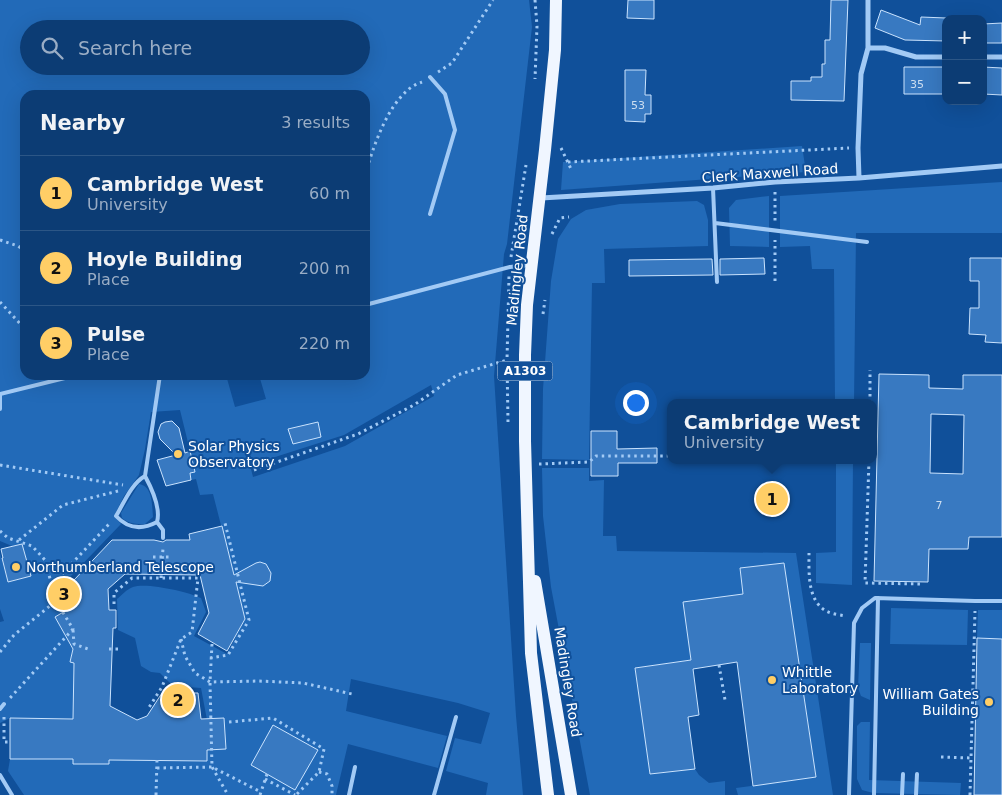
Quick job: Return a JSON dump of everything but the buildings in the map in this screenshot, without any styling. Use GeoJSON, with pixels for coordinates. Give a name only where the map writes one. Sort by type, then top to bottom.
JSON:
{"type":"FeatureCollection","features":[{"type":"Feature","properties":{"kind":"main road","name":"Madingley Road"},"geometry":{"type":"LineString","coordinates":[[548,795],[531,654],[525,441],[525,355],[527,305],[555,50],[556,0]]}},
{"type":"Feature","properties":{"kind":"main road","name":"Madingley Road"},"geometry":{"type":"LineString","coordinates":[[528,544],[571,795]]}},
{"type":"Feature","properties":{"kind":"street"},"geometry":{"type":"LineString","coordinates":[[859,178],[858,148],[861,74],[868,48],[868,0]]}},
{"type":"Feature","properties":{"kind":"street"},"geometry":{"type":"LineString","coordinates":[[868,48],[884,48],[916,58],[942,57]]}},
{"type":"Feature","properties":{"kind":"street"},"geometry":{"type":"LineString","coordinates":[[987,57],[1002,57]]}},
{"type":"Feature","properties":{"kind":"street","name":"Clerk Maxwell Road"},"geometry":{"type":"LineString","coordinates":[[540,198],[859,178],[1002,166]]}},
{"type":"Feature","properties":{"kind":"lane"},"geometry":{"type":"LineString","coordinates":[[430,77],[445,94],[456,130],[430,214]]}},
{"type":"Feature","properties":{"kind":"lane"},"geometry":{"type":"LineString","coordinates":[[713,188],[717,282]]}},
{"type":"Feature","properties":{"kind":"lane"},"geometry":{"type":"LineString","coordinates":[[714,223],[867,242]]}},
{"type":"Feature","properties":{"kind":"lane"},"geometry":{"type":"LineString","coordinates":[[370,305],[510,267],[531,265]]}},
{"type":"Feature","properties":{"kind":"lane"},"geometry":{"type":"LineString","coordinates":[[0,409],[0,394],[57,380]]}},
{"type":"Feature","properties":{"kind":"lane"},"geometry":{"type":"LineString","coordinates":[[159,380],[145,476],[152,490],[158,517],[157,522],[163,530],[163,538]]}},
{"type":"Feature","properties":{"kind":"lane"},"geometry":{"type":"LineString","coordinates":[[145,476],[139,480],[116,516],[123,524],[134,527],[147,527],[157,522]]}},
{"type":"Feature","properties":{"kind":"lane"},"geometry":{"type":"LineString","coordinates":[[849,795],[854,623],[862,608],[875,598],[975,602],[1002,601]]}},
{"type":"Feature","properties":{"kind":"lane"},"geometry":{"type":"LineString","coordinates":[[874,795],[878,598]]}},
{"type":"Feature","properties":{"kind":"lane"},"geometry":{"type":"LineString","coordinates":[[0,709],[4,704]]}},
{"type":"Feature","properties":{"kind":"lane"},"geometry":{"type":"LineString","coordinates":[[434,795],[456,717]]}},
{"type":"Feature","properties":{"kind":"lane"},"geometry":{"type":"LineString","coordinates":[[349,795],[355,767]]}},
{"type":"Feature","properties":{"kind":"lane"},"geometry":{"type":"LineString","coordinates":[[902,795],[903,774]]}},
{"type":"Feature","properties":{"kind":"lane"},"geometry":{"type":"LineString","coordinates":[[916,795],[917,774]]}},
{"type":"Feature","properties":{"kind":"lane"},"geometry":{"type":"LineString","coordinates":[[0,775],[12,795]]}},
{"type":"Feature","properties":{"kind":"path"},"geometry":{"type":"LineString","coordinates":[[535,0],[537,26],[535,88]]}},
{"type":"Feature","properties":{"kind":"path"},"geometry":{"type":"LineString","coordinates":[[568,162],[858,148]]}},
{"type":"Feature","properties":{"kind":"path"},"geometry":{"type":"LineString","coordinates":[[551,242],[552,232],[560,218],[569,217]]}},
{"type":"Feature","properties":{"kind":"path"},"geometry":{"type":"LineString","coordinates":[[0,240],[20,248]]}},
{"type":"Feature","properties":{"kind":"path"},"geometry":{"type":"LineString","coordinates":[[543,316],[545,295]]}},
{"type":"Feature","properties":{"kind":"path"},"geometry":{"type":"LineString","coordinates":[[0,302],[20,324]]}},
{"type":"Feature","properties":{"kind":"path"},"geometry":{"type":"LineString","coordinates":[[254,470],[358,434],[414,405],[457,375],[507,360]]}},
{"type":"Feature","properties":{"kind":"path"},"geometry":{"type":"LineString","coordinates":[[870,370],[870,399]]}},
{"type":"Feature","properties":{"kind":"path"},"geometry":{"type":"LineString","coordinates":[[536,464],[589,462],[596,456],[667,456]]}},
{"type":"Feature","properties":{"kind":"path"},"geometry":{"type":"LineString","coordinates":[[869,464],[865,583],[922,584]]}},
{"type":"Feature","properties":{"kind":"path"},"geometry":{"type":"LineString","coordinates":[[0,465],[134,487]]}},
{"type":"Feature","properties":{"kind":"path"},"geometry":{"type":"LineString","coordinates":[[19,540],[63,505],[134,487]]}},
{"type":"Feature","properties":{"kind":"path"},"geometry":{"type":"LineString","coordinates":[[0,652],[14,635],[56,600],[62,574],[116,516]]}},
{"type":"Feature","properties":{"kind":"path"},"geometry":{"type":"LineString","coordinates":[[210,658],[228,654],[248,620],[225,523]]}},
{"type":"Feature","properties":{"kind":"path"},"geometry":{"type":"LineString","coordinates":[[0,531],[8,538],[19,540],[32,546],[45,560],[56,600],[74,629],[74,644],[88,650]]}},
{"type":"Feature","properties":{"kind":"path"},"geometry":{"type":"LineString","coordinates":[[161,578],[163,538]]}},
{"type":"Feature","properties":{"kind":"path"},"geometry":{"type":"LineString","coordinates":[[809,553],[809,578],[815,600],[826,611],[856,619]]}},
{"type":"Feature","properties":{"kind":"path"},"geometry":{"type":"LineString","coordinates":[[153,556],[171,556]]}},
{"type":"Feature","properties":{"kind":"path"},"geometry":{"type":"LineString","coordinates":[[236,570],[242,568]]}},
{"type":"Feature","properties":{"kind":"path"},"geometry":{"type":"LineString","coordinates":[[114,604],[114,593],[132,578],[198,578],[192,632],[182,639],[162,687],[148,709]]}},
{"type":"Feature","properties":{"kind":"path"},"geometry":{"type":"LineString","coordinates":[[970,795],[975,602]]}},
{"type":"Feature","properties":{"kind":"path"},"geometry":{"type":"LineString","coordinates":[[10,742],[2,742],[4,704],[74,629]]}},
{"type":"Feature","properties":{"kind":"path"},"geometry":{"type":"LineString","coordinates":[[182,639],[186,656],[195,673],[210,682],[259,681],[302,683],[352,694]]}},
{"type":"Feature","properties":{"kind":"path"},"geometry":{"type":"LineString","coordinates":[[212,644],[210,658],[212,767],[228,795]]}},
{"type":"Feature","properties":{"kind":"path"},"geometry":{"type":"LineString","coordinates":[[109,649],[118,649]]}},
{"type":"Feature","properties":{"kind":"path"},"geometry":{"type":"LineString","coordinates":[[719,665],[725,700]]}},
{"type":"Feature","properties":{"kind":"path"},"geometry":{"type":"LineString","coordinates":[[229,722],[272,718],[324,749],[318,772],[295,795],[265,779]]}},
{"type":"Feature","properties":{"kind":"path"},"geometry":{"type":"LineString","coordinates":[[941,757],[971,758]]}},
{"type":"Feature","properties":{"kind":"path"},"geometry":{"type":"LineString","coordinates":[[156,795],[157,760]]}},
{"type":"Feature","properties":{"kind":"path"},"geometry":{"type":"LineString","coordinates":[[157,768],[212,767],[260,793],[267,774]]}},
{"type":"Feature","properties":{"kind":"path"},"geometry":{"type":"LineString","coordinates":[[318,772],[327,774],[332,786],[332,795]]}},
{"type":"Feature","properties":{"kind":"shaded area"},"geometry":{"type":"Polygon","coordinates":[[[0,0],[529,0],[532,27],[507,244],[504,254],[494,376],[516,716],[523,795],[486,795],[488,783],[446,771],[455,738],[481,744],[490,713],[458,703],[351,679],[346,711],[447,736],[438,768],[348,744],[336,795],[24,795],[8,771],[10,759],[73,759],[73,764],[109,764],[109,760],[207,720],[201,688],[173,686],[160,673],[151,672],[141,666],[135,638],[118,630],[117,599],[127,591],[133,587],[147,586],[178,591],[201,598],[206,612],[194,636],[227,654],[245,619],[213,494],[200,495],[196,479],[191,480],[190,473],[195,471],[180,410],[151,412],[139,475],[124,496],[114,516],[121,524],[71,576],[75,638],[70,662],[74,663],[73,719],[10,718],[0,723],[0,622],[4,621],[0,609],[0,553],[8,582],[31,576],[22,544],[12,546],[0,541],[0,0]],[[431,385],[344,435],[250,465],[253,477],[345,446],[434,396],[431,385]]]}},
{"type":"Feature","properties":{"kind":"shaded area"},"geometry":{"type":"Polygon","coordinates":[[[802,146],[806,172],[561,190],[563,162],[802,146]]]}},
{"type":"Feature","properties":{"kind":"shaded area"},"geometry":{"type":"Polygon","coordinates":[[[1002,182],[1002,233],[856,233],[854,399],[835,399],[834,269],[812,269],[810,246],[780,247],[780,196],[1002,182]]]}},
{"type":"Feature","properties":{"kind":"shaded area"},"geometry":{"type":"Polygon","coordinates":[[[769,196],[769,247],[730,246],[729,208],[736,200],[769,196]]]}},
{"type":"Feature","properties":{"kind":"shaded area"},"geometry":{"type":"Polygon","coordinates":[[[697,201],[704,205],[708,220],[708,246],[604,249],[605,283],[592,283],[589,460],[542,459],[543,389],[551,281],[558,239],[571,219],[586,210],[620,204],[697,201]]]}},
{"type":"Feature","properties":{"kind":"shaded area"},"geometry":{"type":"Polygon","coordinates":[[[836,464],[853,464],[852,585],[816,583],[816,553],[836,552],[836,464]]]}},
{"type":"Feature","properties":{"kind":"shaded area"},"geometry":{"type":"Polygon","coordinates":[[[542,468],[589,468],[589,481],[604,480],[603,536],[616,536],[617,551],[796,553],[833,795],[738,795],[736,788],[816,777],[784,563],[740,568],[743,594],[684,602],[691,660],[635,668],[650,774],[695,769],[709,783],[725,781],[725,795],[590,795],[551,587],[543,516],[542,468]]]}},
{"type":"Feature","properties":{"kind":"shaded area"},"geometry":{"type":"Polygon","coordinates":[[[139,484],[147,488],[152,502],[153,517],[145,524],[127,521],[122,518],[121,513],[139,484]]]}},
{"type":"Feature","properties":{"kind":"shaded area"},"geometry":{"type":"Polygon","coordinates":[[[891,608],[968,610],[967,645],[890,644],[891,608]]]}},
{"type":"Feature","properties":{"kind":"shaded area"},"geometry":{"type":"Polygon","coordinates":[[[978,610],[1002,610],[1002,639],[977,638],[978,610]]]}},
{"type":"Feature","properties":{"kind":"shaded area"},"geometry":{"type":"Polygon","coordinates":[[[860,643],[871,643],[870,700],[861,696],[858,688],[860,643]]]}},
{"type":"Feature","properties":{"kind":"shaded area"},"geometry":{"type":"Polygon","coordinates":[[[861,722],[870,722],[869,780],[961,783],[960,795],[873,793],[862,790],[857,779],[857,726],[861,722]]]}},
{"type":"Feature","properties":{"kind":"place","name":"Solar Physics Observatory"},"geometry":{"type":"Point","coordinates":[178,454]}},
{"type":"Feature","properties":{"kind":"place","name":"Cambridge West"},"geometry":{"type":"Point","coordinates":[772,499]}},
{"type":"Feature","properties":{"kind":"place","name":"Northumberland Telescope"},"geometry":{"type":"Point","coordinates":[16,567]}},
{"type":"Feature","properties":{"kind":"place","name":"Pulse"},"geometry":{"type":"Point","coordinates":[64,594]}},
{"type":"Feature","properties":{"kind":"place","name":"Whittle Laboratory"},"geometry":{"type":"Point","coordinates":[772,680]}},
{"type":"Feature","properties":{"kind":"place","name":"Hoyle Building"},"geometry":{"type":"Point","coordinates":[178,700]}},
{"type":"Feature","properties":{"kind":"place","name":"William Gates Building"},"geometry":{"type":"Point","coordinates":[989,702]}}]}
